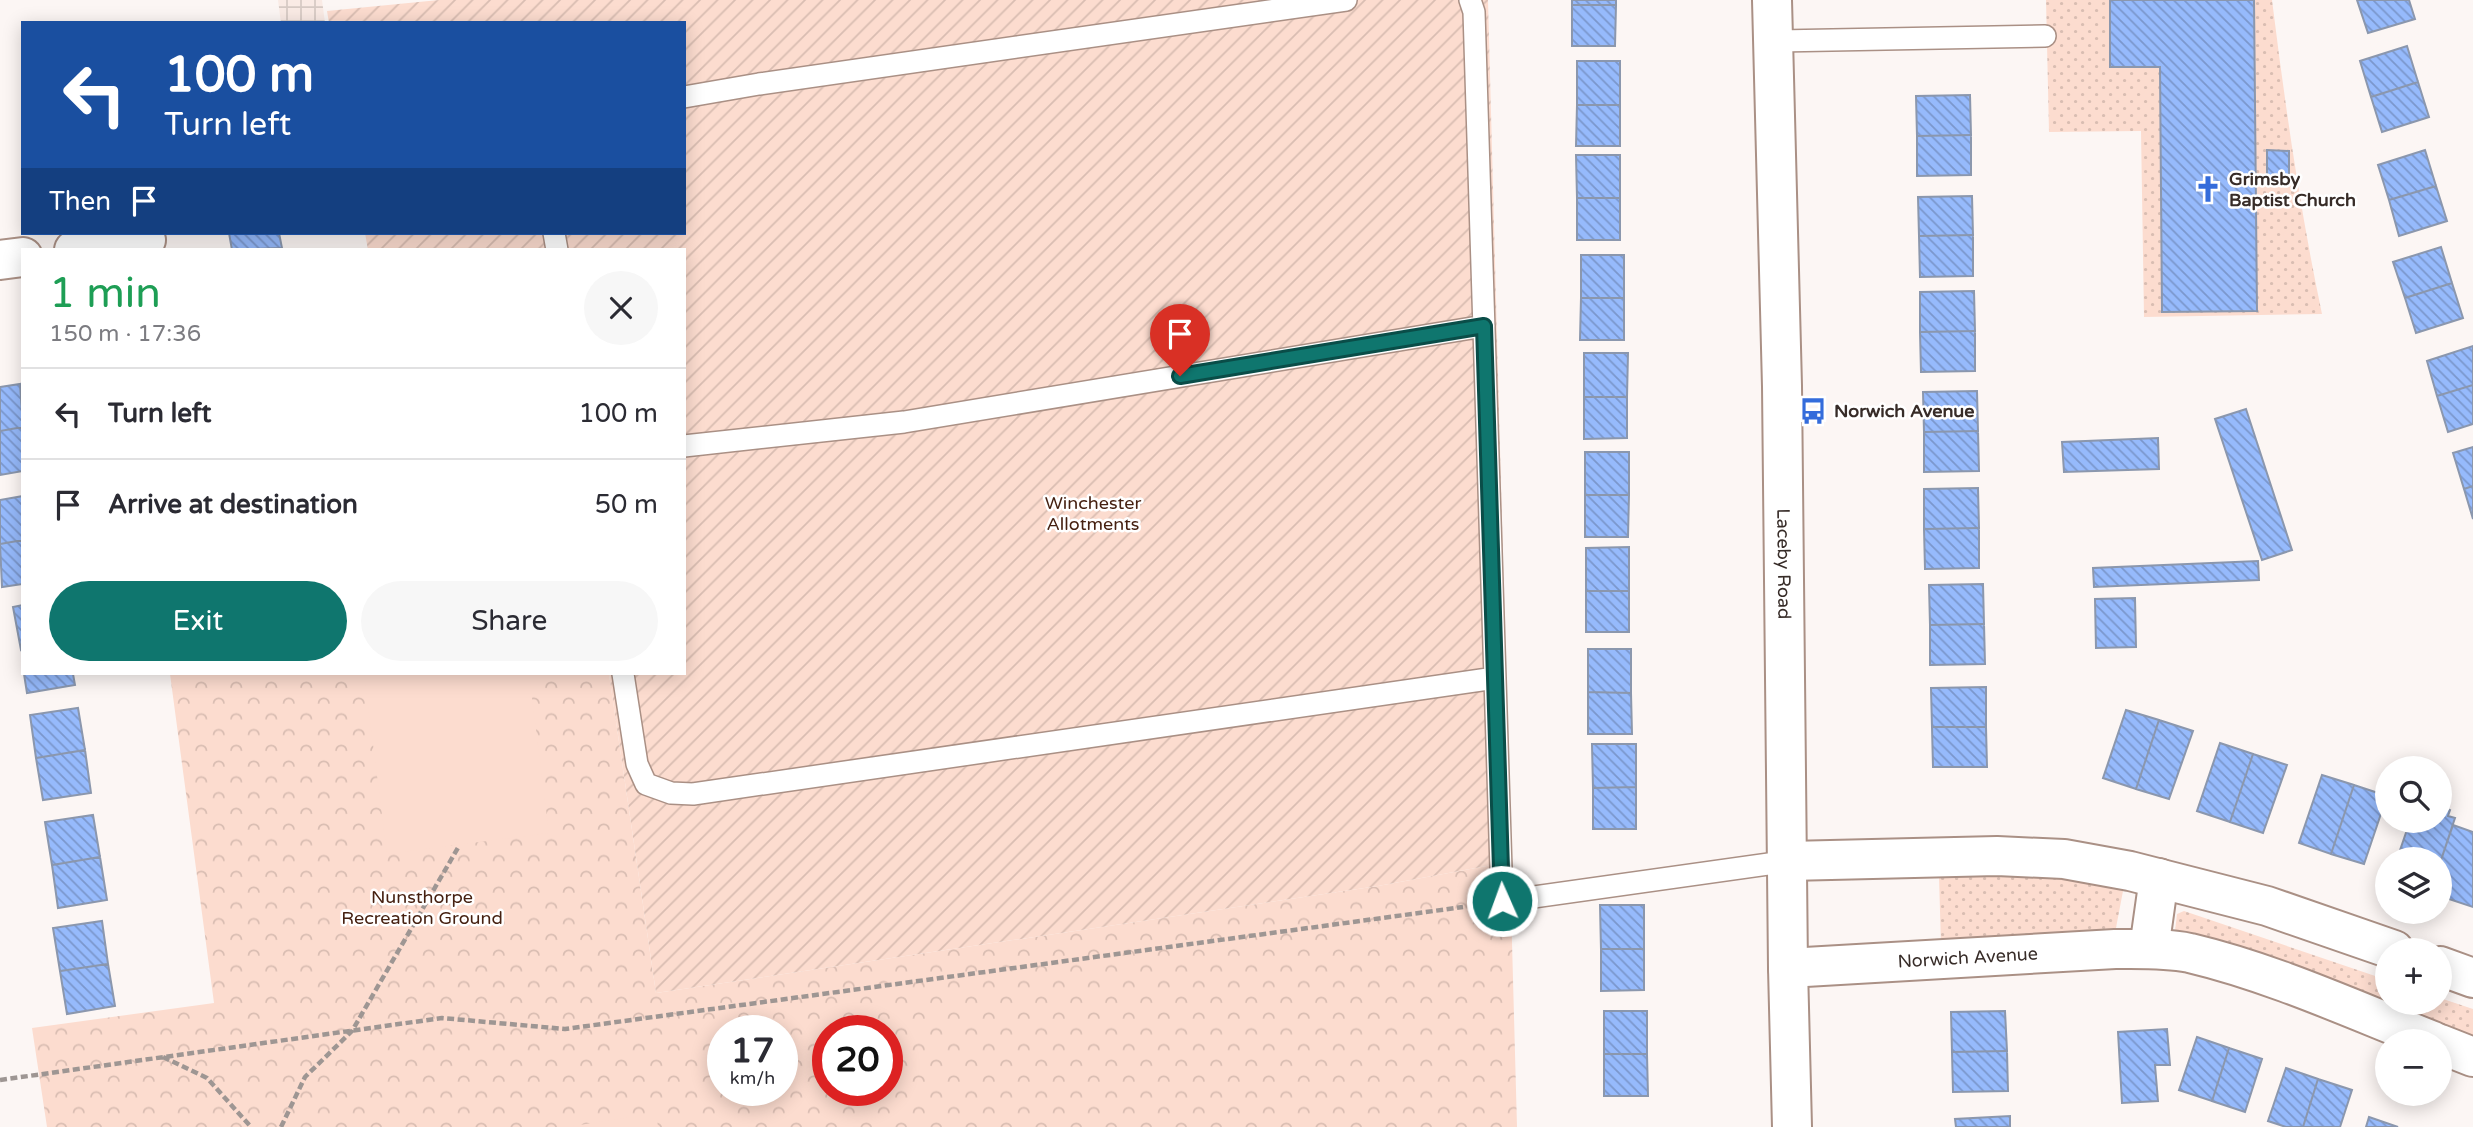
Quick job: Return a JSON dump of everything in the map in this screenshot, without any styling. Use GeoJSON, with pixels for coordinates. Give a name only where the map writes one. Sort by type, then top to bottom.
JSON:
{"type":"FeatureCollection","features":[{"type":"Feature","properties":{"kind":"main road","name":"Laceby Road"},"geometry":{"type":"LineString","coordinates":[[1772,0],[1783,386],[1792,1127]]}},
{"type":"Feature","properties":{"kind":"main road"},"geometry":{"type":"LineString","coordinates":[[88,248],[146,240]]}},
{"type":"Feature","properties":{"kind":"main road"},"geometry":{"type":"LineString","coordinates":[[0,260],[21,257]]}},
{"type":"Feature","properties":{"kind":"main road"},"geometry":{"type":"LineString","coordinates":[[1789,861],[2011,856],[2064,859],[2159,878],[2267,906],[2375,943]]}},
{"type":"Feature","properties":{"kind":"main road"},"geometry":{"type":"LineString","coordinates":[[2149,949],[2159,878]]}},
{"type":"Feature","properties":{"kind":"main road","name":"Norwich Avenue"},"geometry":{"type":"LineString","coordinates":[[1788,968],[1973,956],[2149,949],[2188,953],[2276,979],[2403,1029]]}},
{"type":"Feature","properties":{"kind":"main road"},"geometry":{"type":"LineString","coordinates":[[2452,970],[2473,978]]}},
{"type":"Feature","properties":{"kind":"main road"},"geometry":{"type":"LineString","coordinates":[[2452,1049],[2473,1057]]}},
{"type":"Feature","properties":{"kind":"lane"},"geometry":{"type":"LineString","coordinates":[[686,97],[1346,0]]}},
{"type":"Feature","properties":{"kind":"lane"},"geometry":{"type":"LineString","coordinates":[[1470,0],[1474,12],[1495,678],[1497,902],[1789,861]]}},
{"type":"Feature","properties":{"kind":"lane"},"geometry":{"type":"LineString","coordinates":[[1773,41],[2045,36]]}},
{"type":"Feature","properties":{"kind":"lane"},"geometry":{"type":"LineString","coordinates":[[686,446],[904,422],[1484,326]]}},
{"type":"Feature","properties":{"kind":"lane"},"geometry":{"type":"LineString","coordinates":[[623,675],[637,764],[646,784],[671,793],[693,794],[1495,678]]}},
{"type":"Feature","properties":{"kind":"path"},"geometry":{"type":"LineString","coordinates":[[281,1127],[305,1077],[352,1031],[458,846]]}},
{"type":"Feature","properties":{"kind":"path"},"geometry":{"type":"LineString","coordinates":[[0,1080],[442,1018],[565,1029],[1497,902]]}},
{"type":"Feature","properties":{"kind":"path"},"geometry":{"type":"LineString","coordinates":[[162,1056],[207,1077],[251,1127]]}},
{"type":"Feature","properties":{"kind":"shaded area"},"geometry":{"type":"Polygon","coordinates":[[[278,0],[322,0],[325,21],[281,21],[278,0]]]}},
{"type":"Feature","properties":{"kind":"green space","name":"Winchester Allotments"},"geometry":{"type":"Polygon","coordinates":[[[439,0],[1488,0],[1511,859],[1492,865],[1378,886],[656,993],[609,675],[686,675],[686,248],[368,248],[365,235],[686,235],[686,21],[329,21],[327,11],[439,0]]]}},
{"type":"Feature","properties":{"kind":"green space"},"geometry":{"type":"Polygon","coordinates":[[[2046,0],[2272,0],[2294,157],[2322,314],[2144,317],[2141,131],[2049,132],[2046,0]]]}},
{"type":"Feature","properties":{"kind":"green space","name":"Nunsthorpe Recreation Ground"},"geometry":{"type":"Polygon","coordinates":[[[170,675],[609,675],[656,993],[1378,886],[1492,865],[1511,905],[1517,1127],[47,1127],[32,1028],[214,1003],[170,675]]]}},
{"type":"Feature","properties":{"kind":"green space"},"geometry":{"type":"Polygon","coordinates":[[[364,675],[529,675],[549,833],[387,854],[364,675]]]}},
{"type":"Feature","properties":{"kind":"green space"},"geometry":{"type":"Polygon","coordinates":[[[2033,875],[2079,880],[2123,891],[2115,933],[1941,945],[1939,877],[2033,875]]]}},
{"type":"Feature","properties":{"kind":"green space"},"geometry":{"type":"Polygon","coordinates":[[[2184,911],[2375,976],[2375,1001],[2175,931],[2177,914],[2184,911]]]}},
{"type":"Feature","properties":{"kind":"green space"},"geometry":{"type":"Polygon","coordinates":[[[2452,1002],[2473,1009],[2473,1036],[2413,1015],[2452,1015],[2452,1002]]]}},
{"type":"Feature","properties":{"kind":"green space"},"geometry":{"type":"Polygon","coordinates":[[[656,1113],[658,1127],[567,1127],[656,1113]]]}},
{"type":"Feature","properties":{"kind":"building"},"geometry":{"type":"Polygon","coordinates":[[[1572,0],[1616,0],[1616,5],[1572,5],[1572,0]]]}},
{"type":"Feature","properties":{"kind":"building","name":"Grimsby Baptist Church"},"geometry":{"type":"Polygon","coordinates":[[[2110,0],[2254,0],[2257,311],[2162,312],[2160,67],[2110,67],[2110,0]]]}},
{"type":"Feature","properties":{"kind":"building"},"geometry":{"type":"Polygon","coordinates":[[[2357,0],[2409,0],[2415,19],[2368,33],[2357,0]]]}},
{"type":"Feature","properties":{"kind":"building"},"geometry":{"type":"Polygon","coordinates":[[[1572,5],[1616,5],[1615,46],[1572,46],[1572,5]]]}},
{"type":"Feature","properties":{"kind":"building"},"geometry":{"type":"Polygon","coordinates":[[[2407,46],[2418,82],[2371,97],[2360,61],[2407,46]]]}},
{"type":"Feature","properties":{"kind":"building"},"geometry":{"type":"Polygon","coordinates":[[[1577,61],[1620,61],[1620,105],[1577,105],[1577,61]]]}},
{"type":"Feature","properties":{"kind":"building"},"geometry":{"type":"Polygon","coordinates":[[[2418,82],[2429,117],[2382,132],[2371,97],[2418,82]]]}},
{"type":"Feature","properties":{"kind":"building"},"geometry":{"type":"Polygon","coordinates":[[[1970,95],[1971,135],[1917,136],[1916,96],[1970,95]]]}},
{"type":"Feature","properties":{"kind":"building"},"geometry":{"type":"Polygon","coordinates":[[[1577,105],[1620,105],[1620,146],[1576,146],[1577,105]]]}},
{"type":"Feature","properties":{"kind":"building"},"geometry":{"type":"Polygon","coordinates":[[[1971,135],[1971,175],[1917,176],[1917,136],[1971,135]]]}},
{"type":"Feature","properties":{"kind":"building"},"geometry":{"type":"Polygon","coordinates":[[[2267,150],[2289,151],[2289,183],[2267,182],[2267,150]]]}},
{"type":"Feature","properties":{"kind":"building"},"geometry":{"type":"Polygon","coordinates":[[[2425,150],[2436,186],[2389,200],[2378,165],[2425,150]]]}},
{"type":"Feature","properties":{"kind":"building"},"geometry":{"type":"Polygon","coordinates":[[[1576,155],[1620,155],[1620,198],[1577,198],[1576,155]]]}},
{"type":"Feature","properties":{"kind":"building"},"geometry":{"type":"Polygon","coordinates":[[[2436,186],[2447,221],[2399,236],[2389,200],[2436,186]]]}},
{"type":"Feature","properties":{"kind":"building"},"geometry":{"type":"Polygon","coordinates":[[[1972,196],[1973,235],[1919,236],[1918,197],[1972,196]]]}},
{"type":"Feature","properties":{"kind":"building"},"geometry":{"type":"Polygon","coordinates":[[[1577,198],[1620,198],[1620,240],[1577,240],[1577,198]]]}},
{"type":"Feature","properties":{"kind":"building"},"geometry":{"type":"Polygon","coordinates":[[[229,235],[279,235],[282,248],[232,248],[229,235]]]}},
{"type":"Feature","properties":{"kind":"building"},"geometry":{"type":"Polygon","coordinates":[[[1973,235],[1973,276],[1920,277],[1919,236],[1973,235]]]}},
{"type":"Feature","properties":{"kind":"building"},"geometry":{"type":"Polygon","coordinates":[[[2441,247],[2452,283],[2405,298],[2393,262],[2441,247]]]}},
{"type":"Feature","properties":{"kind":"building"},"geometry":{"type":"Polygon","coordinates":[[[1581,255],[1624,255],[1624,298],[1581,298],[1581,255]]]}},
{"type":"Feature","properties":{"kind":"building"},"geometry":{"type":"Polygon","coordinates":[[[2452,283],[2463,318],[2416,333],[2405,298],[2452,283]]]}},
{"type":"Feature","properties":{"kind":"building"},"geometry":{"type":"Polygon","coordinates":[[[1974,291],[1975,331],[1920,332],[1920,292],[1974,291]]]}},
{"type":"Feature","properties":{"kind":"building"},"geometry":{"type":"Polygon","coordinates":[[[1581,298],[1624,298],[1624,340],[1580,340],[1581,298]]]}},
{"type":"Feature","properties":{"kind":"building"},"geometry":{"type":"Polygon","coordinates":[[[1975,331],[1975,371],[1921,372],[1920,332],[1975,331]]]}},
{"type":"Feature","properties":{"kind":"building"},"geometry":{"type":"Polygon","coordinates":[[[2473,346],[2473,385],[2437,396],[2427,361],[2473,346]]]}},
{"type":"Feature","properties":{"kind":"building"},"geometry":{"type":"Polygon","coordinates":[[[1584,353],[1628,353],[1627,397],[1584,397],[1584,353]]]}},
{"type":"Feature","properties":{"kind":"building"},"geometry":{"type":"Polygon","coordinates":[[[20,384],[21,427],[0,431],[0,387],[20,384]]]}},
{"type":"Feature","properties":{"kind":"building"},"geometry":{"type":"Polygon","coordinates":[[[2473,385],[2473,424],[2448,432],[2437,396],[2473,385]]]}},
{"type":"Feature","properties":{"kind":"building"},"geometry":{"type":"Polygon","coordinates":[[[1977,391],[1978,431],[1924,432],[1923,392],[1977,391]]]}},
{"type":"Feature","properties":{"kind":"building"},"geometry":{"type":"Polygon","coordinates":[[[1584,397],[1627,397],[1627,438],[1584,439],[1584,397]]]}},
{"type":"Feature","properties":{"kind":"building"},"geometry":{"type":"Polygon","coordinates":[[[2246,409],[2292,550],[2262,560],[2215,419],[2246,409]]]}},
{"type":"Feature","properties":{"kind":"building"},"geometry":{"type":"Polygon","coordinates":[[[21,427],[21,471],[0,475],[0,431],[21,427]]]}},
{"type":"Feature","properties":{"kind":"building"},"geometry":{"type":"Polygon","coordinates":[[[1978,431],[1979,471],[1924,472],[1924,432],[1978,431]]]}},
{"type":"Feature","properties":{"kind":"building"},"geometry":{"type":"Polygon","coordinates":[[[2158,438],[2159,469],[2064,472],[2062,442],[2158,438]]]}},
{"type":"Feature","properties":{"kind":"building"},"geometry":{"type":"Polygon","coordinates":[[[2473,447],[2473,486],[2464,489],[2453,453],[2473,447]]]}},
{"type":"Feature","properties":{"kind":"building"},"geometry":{"type":"Polygon","coordinates":[[[1585,452],[1629,452],[1629,495],[1585,495],[1585,452]]]}},
{"type":"Feature","properties":{"kind":"building"},"geometry":{"type":"Polygon","coordinates":[[[2473,486],[2473,519],[2464,489],[2473,486]]]}},
{"type":"Feature","properties":{"kind":"building"},"geometry":{"type":"Polygon","coordinates":[[[1978,488],[1979,528],[1924,529],[1924,489],[1978,488]]]}},
{"type":"Feature","properties":{"kind":"building"},"geometry":{"type":"Polygon","coordinates":[[[1585,495],[1629,495],[1628,537],[1585,537],[1585,495]]]}},
{"type":"Feature","properties":{"kind":"building"},"geometry":{"type":"Polygon","coordinates":[[[21,496],[21,540],[0,544],[0,500],[21,496]]]}},
{"type":"Feature","properties":{"kind":"building"},"geometry":{"type":"Polygon","coordinates":[[[1979,528],[1979,568],[1925,569],[1924,529],[1979,528]]]}},
{"type":"Feature","properties":{"kind":"building"},"geometry":{"type":"Polygon","coordinates":[[[21,540],[21,584],[2,587],[0,544],[21,540]]]}},
{"type":"Feature","properties":{"kind":"building"},"geometry":{"type":"Polygon","coordinates":[[[1629,547],[1629,591],[1586,591],[1586,548],[1629,547]]]}},
{"type":"Feature","properties":{"kind":"building"},"geometry":{"type":"Polygon","coordinates":[[[2258,561],[2259,580],[2094,587],[2093,568],[2258,561]]]}},
{"type":"Feature","properties":{"kind":"building"},"geometry":{"type":"Polygon","coordinates":[[[1983,584],[1984,624],[1930,625],[1929,585],[1983,584]]]}},
{"type":"Feature","properties":{"kind":"building"},"geometry":{"type":"Polygon","coordinates":[[[1586,591],[1629,591],[1629,632],[1586,632],[1586,591]]]}},
{"type":"Feature","properties":{"kind":"building"},"geometry":{"type":"Polygon","coordinates":[[[2135,598],[2136,647],[2096,648],[2095,599],[2135,598]]]}},
{"type":"Feature","properties":{"kind":"building"},"geometry":{"type":"Polygon","coordinates":[[[21,605],[21,650],[13,607],[21,605]]]}},
{"type":"Feature","properties":{"kind":"building"},"geometry":{"type":"Polygon","coordinates":[[[1984,624],[1985,664],[1930,665],[1930,625],[1984,624]]]}},
{"type":"Feature","properties":{"kind":"building"},"geometry":{"type":"Polygon","coordinates":[[[1588,649],[1631,649],[1631,693],[1588,692],[1588,649]]]}},
{"type":"Feature","properties":{"kind":"building"},"geometry":{"type":"Polygon","coordinates":[[[24,675],[73,675],[75,685],[27,693],[24,675]]]}},
{"type":"Feature","properties":{"kind":"building"},"geometry":{"type":"Polygon","coordinates":[[[1986,687],[1986,727],[1932,727],[1931,688],[1986,687]]]}},
{"type":"Feature","properties":{"kind":"building"},"geometry":{"type":"Polygon","coordinates":[[[1588,692],[1631,693],[1632,734],[1588,734],[1588,692]]]}},
{"type":"Feature","properties":{"kind":"building"},"geometry":{"type":"Polygon","coordinates":[[[78,708],[85,750],[36,758],[30,715],[78,708]]]}},
{"type":"Feature","properties":{"kind":"building"},"geometry":{"type":"Polygon","coordinates":[[[2126,710],[2159,720],[2136,789],[2103,778],[2126,710]]]}},
{"type":"Feature","properties":{"kind":"building"},"geometry":{"type":"Polygon","coordinates":[[[2159,720],[2193,731],[2169,799],[2136,789],[2159,720]]]}},
{"type":"Feature","properties":{"kind":"building"},"geometry":{"type":"Polygon","coordinates":[[[1932,727],[1986,727],[1987,767],[1933,767],[1932,727]]]}},
{"type":"Feature","properties":{"kind":"building"},"geometry":{"type":"Polygon","coordinates":[[[2220,743],[2253,754],[2230,822],[2197,811],[2220,743]]]}},
{"type":"Feature","properties":{"kind":"building"},"geometry":{"type":"Polygon","coordinates":[[[1592,744],[1636,744],[1636,787],[1593,788],[1592,744]]]}},
{"type":"Feature","properties":{"kind":"building"},"geometry":{"type":"Polygon","coordinates":[[[85,750],[91,793],[43,800],[36,758],[85,750]]]}},
{"type":"Feature","properties":{"kind":"building"},"geometry":{"type":"Polygon","coordinates":[[[2253,754],[2287,765],[2263,833],[2230,822],[2253,754]]]}},
{"type":"Feature","properties":{"kind":"building"},"geometry":{"type":"Polygon","coordinates":[[[2322,775],[2354,785],[2331,854],[2299,843],[2322,775]]]}},
{"type":"Feature","properties":{"kind":"building"},"geometry":{"type":"Polygon","coordinates":[[[2354,785],[2375,792],[2375,831],[2364,864],[2331,854],[2354,785]]]}},
{"type":"Feature","properties":{"kind":"building"},"geometry":{"type":"Polygon","coordinates":[[[1636,787],[1636,829],[1593,829],[1593,788],[1636,787]]]}},
{"type":"Feature","properties":{"kind":"building"},"geometry":{"type":"Polygon","coordinates":[[[93,815],[100,857],[52,865],[45,822],[93,815]]]}},
{"type":"Feature","properties":{"kind":"building"},"geometry":{"type":"Polygon","coordinates":[[[2453,825],[2473,832],[2473,907],[2452,900],[2452,847],[2445,847],[2453,825]]]}},
{"type":"Feature","properties":{"kind":"building"},"geometry":{"type":"Polygon","coordinates":[[[2406,833],[2450,833],[2445,847],[2401,847],[2406,833]]]}},
{"type":"Feature","properties":{"kind":"building"},"geometry":{"type":"Polygon","coordinates":[[[100,857],[107,900],[58,908],[52,865],[100,857]]]}},
{"type":"Feature","properties":{"kind":"building"},"geometry":{"type":"Polygon","coordinates":[[[1600,905],[1644,905],[1644,949],[1601,949],[1600,905]]]}},
{"type":"Feature","properties":{"kind":"building"},"geometry":{"type":"Polygon","coordinates":[[[102,921],[108,964],[60,971],[53,928],[102,921]]]}},
{"type":"Feature","properties":{"kind":"building"},"geometry":{"type":"Polygon","coordinates":[[[1601,949],[1644,949],[1644,990],[1601,991],[1601,949]]]}},
{"type":"Feature","properties":{"kind":"building"},"geometry":{"type":"Polygon","coordinates":[[[108,964],[115,1006],[67,1014],[60,971],[108,964]]]}},
{"type":"Feature","properties":{"kind":"building"},"geometry":{"type":"Polygon","coordinates":[[[1604,1011],[1647,1011],[1647,1054],[1604,1054],[1604,1011]]]}},
{"type":"Feature","properties":{"kind":"building"},"geometry":{"type":"Polygon","coordinates":[[[2005,1011],[2007,1051],[1952,1052],[1951,1012],[2005,1011]]]}},
{"type":"Feature","properties":{"kind":"building"},"geometry":{"type":"Polygon","coordinates":[[[2167,1029],[2170,1065],[2155,1065],[2158,1101],[2122,1103],[2118,1032],[2167,1029]]]}},
{"type":"Feature","properties":{"kind":"building"},"geometry":{"type":"Polygon","coordinates":[[[2197,1037],[2229,1048],[2212,1101],[2179,1090],[2197,1037]]]}},
{"type":"Feature","properties":{"kind":"building"},"geometry":{"type":"Polygon","coordinates":[[[2229,1048],[2262,1059],[2245,1112],[2212,1101],[2229,1048]]]}},
{"type":"Feature","properties":{"kind":"building"},"geometry":{"type":"Polygon","coordinates":[[[2007,1051],[2008,1091],[1953,1092],[1952,1052],[2007,1051]]]}},
{"type":"Feature","properties":{"kind":"building"},"geometry":{"type":"Polygon","coordinates":[[[1604,1054],[1647,1054],[1648,1096],[1604,1096],[1604,1054]]]}},
{"type":"Feature","properties":{"kind":"building"},"geometry":{"type":"Polygon","coordinates":[[[2286,1068],[2318,1079],[2303,1127],[2286,1127],[2268,1121],[2286,1068]]]}},
{"type":"Feature","properties":{"kind":"building"},"geometry":{"type":"Polygon","coordinates":[[[2318,1079],[2352,1090],[2340,1127],[2303,1127],[2318,1079]]]}},
{"type":"Feature","properties":{"kind":"building"},"geometry":{"type":"Polygon","coordinates":[[[2010,1116],[2010,1127],[1956,1127],[1955,1119],[2010,1116]]]}},
{"type":"Feature","properties":{"kind":"building"},"geometry":{"type":"Polygon","coordinates":[[[2369,1117],[2398,1127],[2366,1127],[2369,1117]]]}},
{"type":"Feature","properties":{"kind":"place","name":"Grimsby Baptist Church"},"geometry":{"type":"Point","coordinates":[2208,189]}},
{"type":"Feature","properties":{"kind":"place","name":"Norwich Avenue"},"geometry":{"type":"Point","coordinates":[1813,411]}},
{"type":"Feature","properties":{"kind":"route"},"geometry":{"type":"LineString","coordinates":[[1180,376],[1484,326],[1502,901]]}}]}
